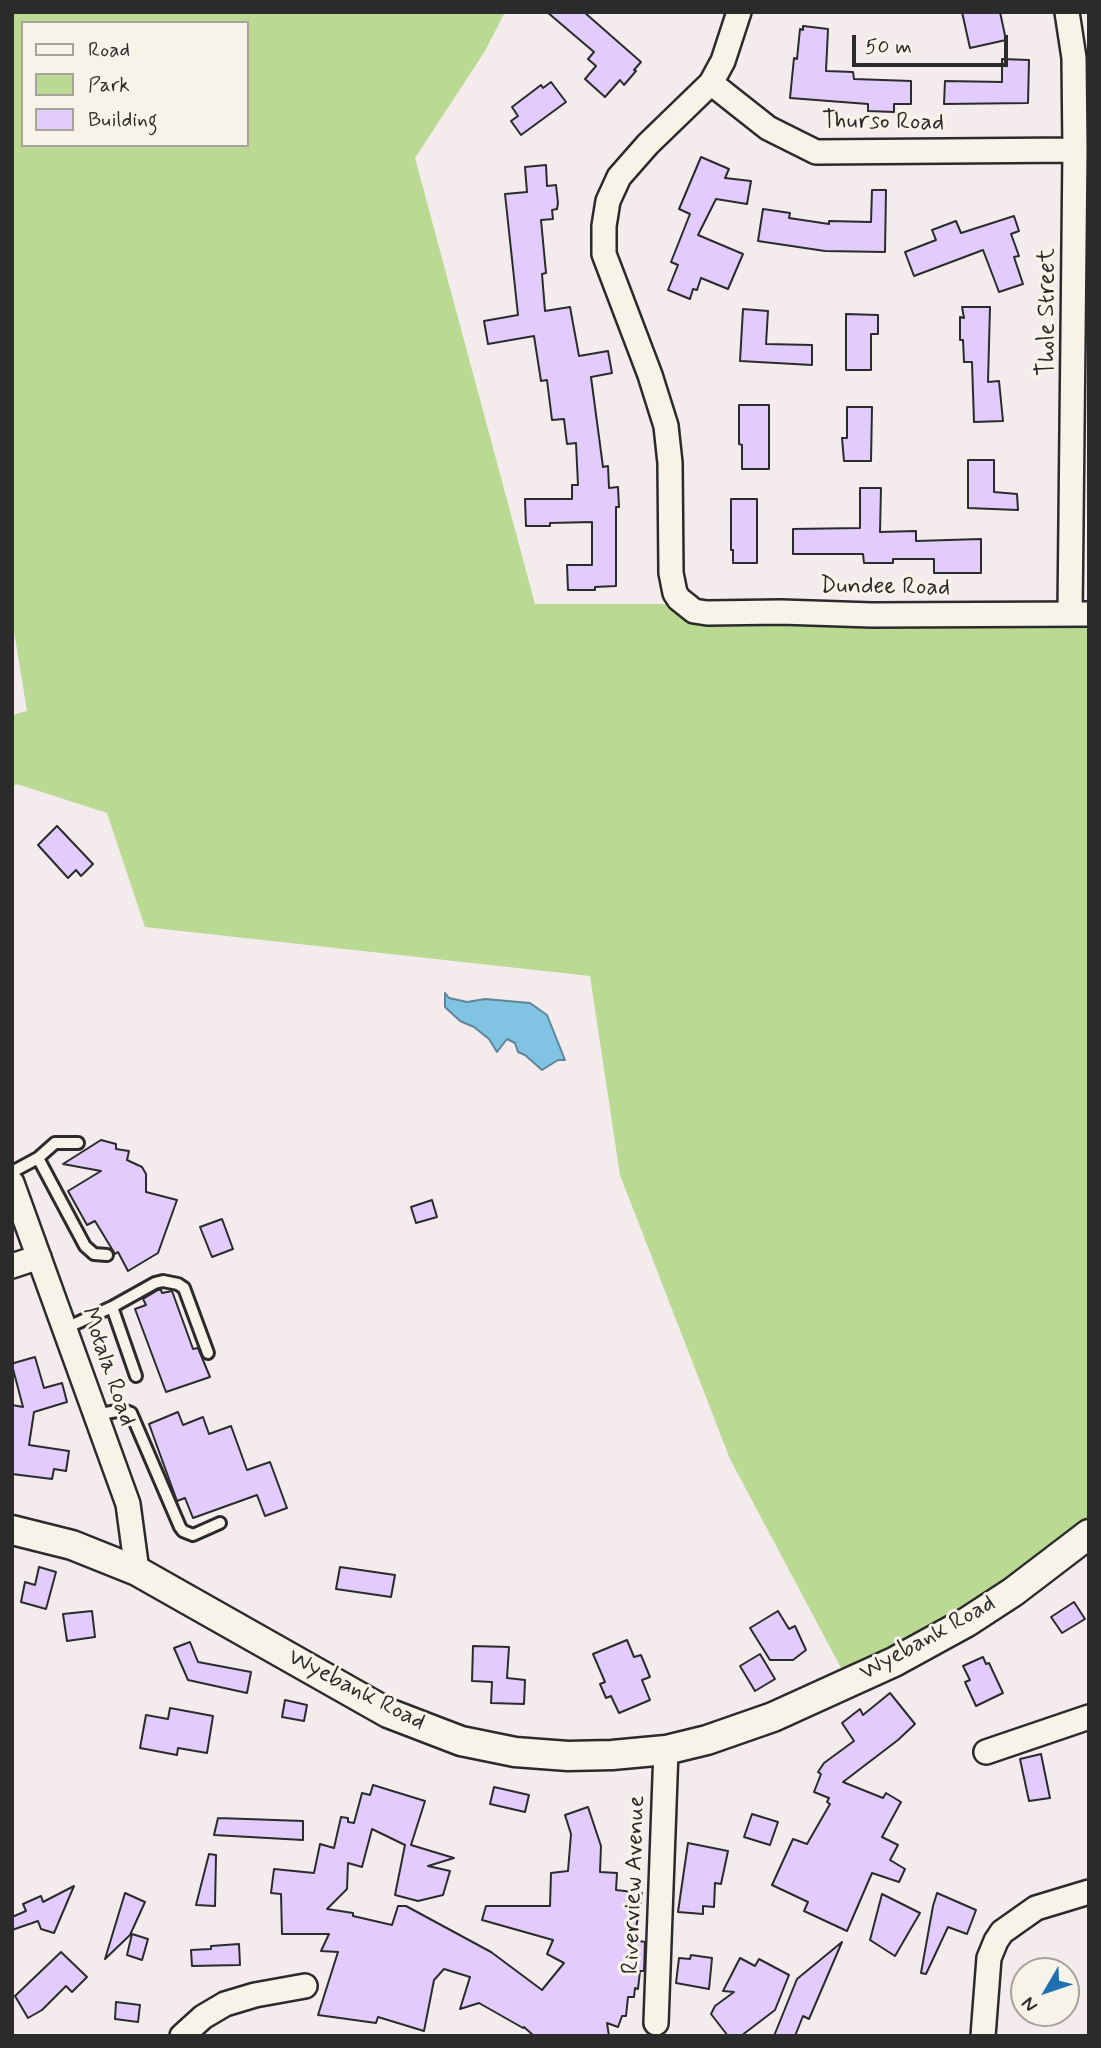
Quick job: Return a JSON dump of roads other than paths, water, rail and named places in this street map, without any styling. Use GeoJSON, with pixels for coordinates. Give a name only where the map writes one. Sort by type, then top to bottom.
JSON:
{"type":"FeatureCollection","features":[{"type":"Feature","properties":{"kind":"street"},"geometry":{"type":"LineString","coordinates":[[711,83],[723,61],[739,12]]}},
{"type":"Feature","properties":{"kind":"street","name":"Thole Street"},"geometry":{"type":"LineString","coordinates":[[1067,12],[1074,58],[1081,387],[1079,613]]}},
{"type":"Feature","properties":{"kind":"street","name":"Thurso Road"},"geometry":{"type":"LineString","coordinates":[[711,83],[768,128],[816,152],[1075,149]]}},
{"type":"Feature","properties":{"kind":"street","name":"Dundee Road"},"geometry":{"type":"LineString","coordinates":[[711,83],[642,150],[619,177],[608,201],[604,226],[604,254],[650,375],[666,426],[670,463],[671,573],[675,593],[694,611],[707,613],[1079,613]]}},
{"type":"Feature","properties":{"kind":"street","name":"Motala Road"},"geometry":{"type":"LineString","coordinates":[[12,1183],[128,1504],[136,1571]]}},
{"type":"Feature","properties":{"kind":"street"},"geometry":{"type":"LineString","coordinates":[[12,1266],[40,1257]]}},
{"type":"Feature","properties":{"kind":"street","name":"Wyebank Road"},"geometry":{"type":"LineString","coordinates":[[12,1530],[72,1545],[136,1571],[388,1713],[461,1741],[515,1752],[568,1756],[666,1750],[707,1740],[773,1717],[894,1662],[990,1607],[1089,1534]]}},
{"type":"Feature","properties":{"kind":"street"},"geometry":{"type":"LineString","coordinates":[[986,1752],[1089,1717]]}},
{"type":"Feature","properties":{"kind":"street","name":"Riverview Avenue"},"geometry":{"type":"LineString","coordinates":[[656,2023],[666,1750]]}},
{"type":"Feature","properties":{"kind":"street"},"geometry":{"type":"LineString","coordinates":[[983,2036],[989,1958],[1002,1932],[1036,1908],[1088,1894]]}},
{"type":"Feature","properties":{"kind":"street"},"geometry":{"type":"LineString","coordinates":[[182,2036],[202,2017],[225,2004],[255,1994],[305,1986]]}},
{"type":"Feature","properties":{"kind":"lane"},"geometry":{"type":"LineString","coordinates":[[12,1172],[38,1158],[55,1143],[78,1143]]}},
{"type":"Feature","properties":{"kind":"lane"},"geometry":{"type":"LineString","coordinates":[[38,1158],[85,1246],[94,1254],[107,1255]]}},
{"type":"Feature","properties":{"kind":"lane"},"geometry":{"type":"LineString","coordinates":[[66,1328],[163,1281],[184,1288],[208,1353]]}},
{"type":"Feature","properties":{"kind":"lane"},"geometry":{"type":"LineString","coordinates":[[112,1307],[136,1376]]}},
{"type":"Feature","properties":{"kind":"lane"},"geometry":{"type":"LineString","coordinates":[[94,1415],[123,1410],[131,1413],[183,1531],[192,1535],[220,1523]]}},
{"type":"Feature","properties":{"kind":"water"},"geometry":{"type":"Polygon","coordinates":[[[445,993],[449,998],[467,1002],[485,999],[530,1003],[547,1015],[565,1060],[558,1060],[542,1070],[518,1052],[515,1043],[507,1039],[497,1052],[489,1039],[474,1027],[460,1021],[445,1007],[445,993]]]}}]}
